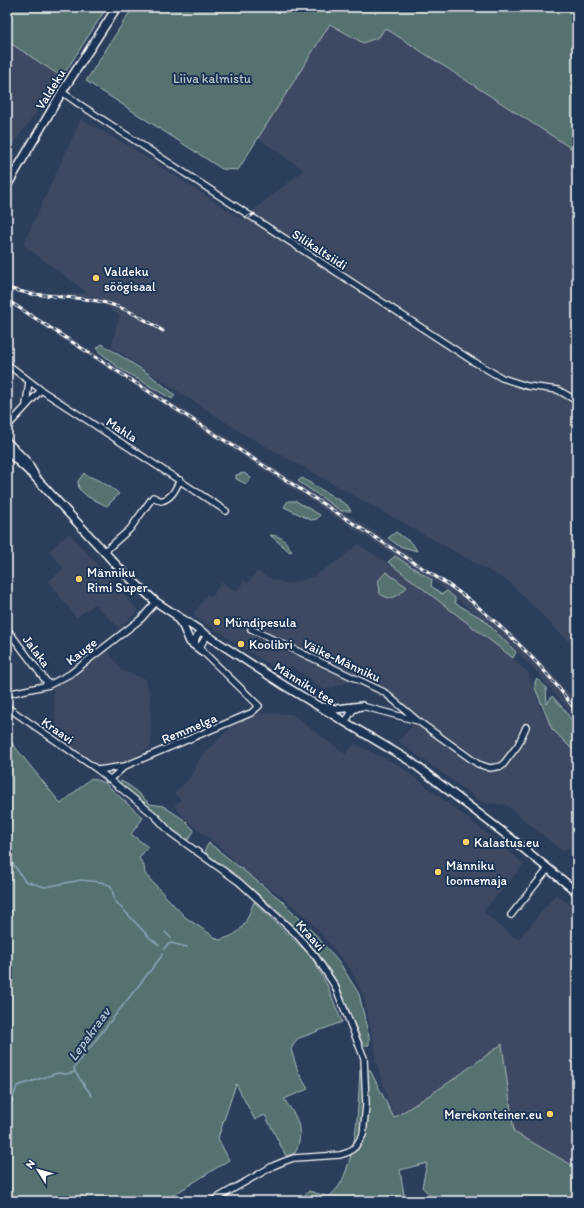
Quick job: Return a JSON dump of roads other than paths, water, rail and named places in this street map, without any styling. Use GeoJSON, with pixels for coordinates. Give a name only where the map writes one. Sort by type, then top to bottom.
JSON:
{"type":"FeatureCollection","features":[{"type":"Feature","properties":{"kind":"street","name":"Valdeku"},"geometry":{"type":"LineString","coordinates":[[7,186],[62,92],[117,7]]}},
{"type":"Feature","properties":{"kind":"street","name":"Silikaltsiidi"},"geometry":{"type":"LineString","coordinates":[[62,92],[471,360],[502,378],[527,386],[558,390],[577,401]]}},
{"type":"Feature","properties":{"kind":"street","name":"Mahla"},"geometry":{"type":"LineString","coordinates":[[7,364],[41,390],[226,511]]}},
{"type":"Feature","properties":{"kind":"street"},"geometry":{"type":"LineString","coordinates":[[26,406],[29,381]]}},
{"type":"Feature","properties":{"kind":"street"},"geometry":{"type":"LineString","coordinates":[[7,427],[41,390]]}},
{"type":"Feature","properties":{"kind":"street","name":"Männiku tee"},"geometry":{"type":"LineString","coordinates":[[7,442],[27,462],[35,477]]}},
{"type":"Feature","properties":{"kind":"street","name":"Männiku tee"},"geometry":{"type":"LineString","coordinates":[[7,451],[35,477],[131,580],[156,602],[285,686],[398,753],[425,771],[577,892]]}},
{"type":"Feature","properties":{"kind":"street"},"geometry":{"type":"LineString","coordinates":[[104,552],[130,529],[153,497],[161,501],[168,499],[173,494],[180,480]]}},
{"type":"Feature","properties":{"kind":"street","name":"Kauge"},"geometry":{"type":"LineString","coordinates":[[7,694],[49,685],[70,674],[141,619],[156,602]]}},
{"type":"Feature","properties":{"kind":"street"},"geometry":{"type":"LineString","coordinates":[[175,615],[183,626],[190,642],[202,651]]}},
{"type":"Feature","properties":{"kind":"street","name":"Jalaka"},"geometry":{"type":"LineString","coordinates":[[7,629],[49,685]]}},
{"type":"Feature","properties":{"kind":"street","name":"Väike-Männiku"},"geometry":{"type":"LineString","coordinates":[[252,629],[384,692],[418,721],[478,764],[490,768],[502,766],[518,745],[526,727]]}},
{"type":"Feature","properties":{"kind":"street"},"geometry":{"type":"LineString","coordinates":[[200,631],[195,641],[202,651]]}},
{"type":"Feature","properties":{"kind":"street"},"geometry":{"type":"LineString","coordinates":[[202,651],[201,645],[207,635]]}},
{"type":"Feature","properties":{"kind":"street","name":"Remmelga"},"geometry":{"type":"LineString","coordinates":[[98,770],[125,766],[251,713],[259,706],[202,651]]}},
{"type":"Feature","properties":{"kind":"street"},"geometry":{"type":"LineString","coordinates":[[320,707],[336,709],[362,706]]}},
{"type":"Feature","properties":{"kind":"street"},"geometry":{"type":"LineString","coordinates":[[345,722],[353,710],[362,706]]}},
{"type":"Feature","properties":{"kind":"street","name":"Väike-Männiku"},"geometry":{"type":"LineString","coordinates":[[362,706],[418,721]]}},
{"type":"Feature","properties":{"kind":"street","name":"Kraavi"},"geometry":{"type":"LineString","coordinates":[[7,708],[98,770],[154,815],[171,833],[239,882],[295,933],[316,957],[335,986],[364,1058],[366,1105],[363,1135],[355,1147],[349,1152],[340,1155],[294,1158],[285,1161],[273,1166],[212,1201]]}},
{"type":"Feature","properties":{"kind":"street","name":"Remmelga"},"geometry":{"type":"LineString","coordinates":[[108,779],[112,778],[125,766]]}},
{"type":"Feature","properties":{"kind":"street"},"geometry":{"type":"LineString","coordinates":[[511,916],[548,869]]}},
{"type":"Feature","properties":{"kind":"waterway","name":"Lepakraav"},"geometry":{"type":"LineString","coordinates":[[7,855],[25,881],[45,887],[81,880],[101,882],[111,886],[115,901],[150,938],[159,945]]}},
{"type":"Feature","properties":{"kind":"waterway"},"geometry":{"type":"LineString","coordinates":[[165,932],[171,938]]}},
{"type":"Feature","properties":{"kind":"waterway"},"geometry":{"type":"LineString","coordinates":[[164,949],[171,943],[187,947]]}},
{"type":"Feature","properties":{"kind":"waterway","name":"Lepakraav"},"geometry":{"type":"LineString","coordinates":[[7,1117],[17,1086],[58,1073],[66,1074],[75,1072],[74,1068],[162,954]]}},
{"type":"Feature","properties":{"kind":"waterway"},"geometry":{"type":"LineString","coordinates":[[75,1072],[92,1096]]}},
{"type":"Feature","properties":{"kind":"railway"},"geometry":{"type":"LineString","coordinates":[[247,218],[254,214]]}},
{"type":"Feature","properties":{"kind":"railway"},"geometry":{"type":"LineString","coordinates":[[7,288],[31,294],[58,296]]}},
{"type":"Feature","properties":{"kind":"railway"},"geometry":{"type":"LineString","coordinates":[[53,296],[110,304],[134,314],[163,331]]}},
{"type":"Feature","properties":{"kind":"railway"},"geometry":{"type":"LineString","coordinates":[[7,300],[464,596],[477,606],[531,656],[556,684],[577,713]]}},
{"type":"Feature","properties":{"kind":"place","name":"Valdeku söögisaal"},"geometry":{"type":"Point","coordinates":[96,278]}},
{"type":"Feature","properties":{"kind":"place","name":"Männiku Rimi Super"},"geometry":{"type":"Point","coordinates":[79,579]}},
{"type":"Feature","properties":{"kind":"place","name":"Mündipesula"},"geometry":{"type":"Point","coordinates":[217,622]}},
{"type":"Feature","properties":{"kind":"place","name":"Koolibri"},"geometry":{"type":"Point","coordinates":[241,644]}},
{"type":"Feature","properties":{"kind":"place","name":"Kalastus.eu"},"geometry":{"type":"Point","coordinates":[466,842]}},
{"type":"Feature","properties":{"kind":"place","name":"Männiku loomemaja"},"geometry":{"type":"Point","coordinates":[438,872]}},
{"type":"Feature","properties":{"kind":"place","name":"Merekonteiner.eu"},"geometry":{"type":"Point","coordinates":[550,1114]}},
{"type":"Feature","properties":{"kind":"park label","name":"Liiva kalmistu"},"geometry":{"type":"Point","coordinates":[212,78]}}]}
